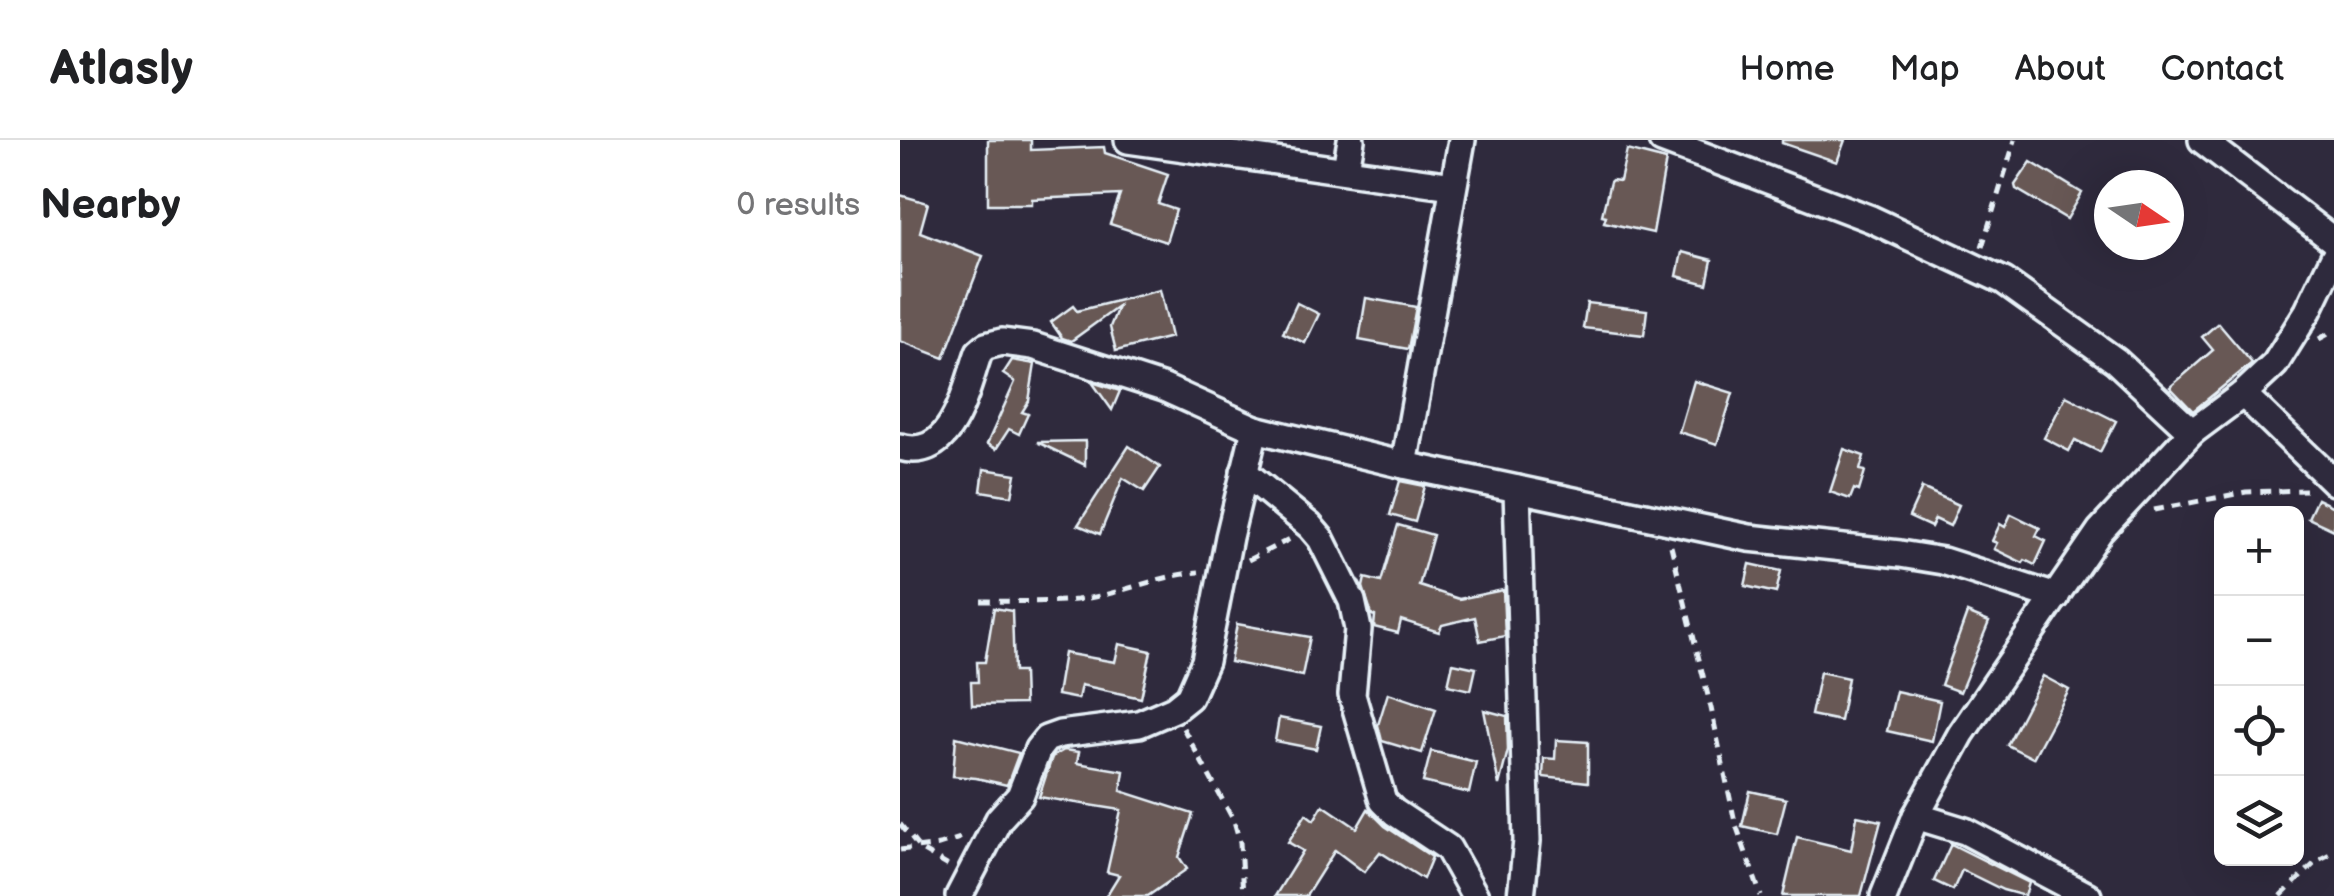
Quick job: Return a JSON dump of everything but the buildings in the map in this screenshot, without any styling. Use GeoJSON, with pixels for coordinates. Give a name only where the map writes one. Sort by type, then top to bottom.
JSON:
{"type":"FeatureCollection","features":[{"type":"Feature","properties":{"kind":"street"},"geometry":{"type":"LineString","coordinates":[[1128,140],[1453,186]]}},
{"type":"Feature","properties":{"kind":"street"},"geometry":{"type":"LineString","coordinates":[[1346,169],[1351,140]]}},
{"type":"Feature","properties":{"kind":"street"},"geometry":{"type":"LineString","coordinates":[[1404,465],[1462,140]]}},
{"type":"Feature","properties":{"kind":"street"},"geometry":{"type":"LineString","coordinates":[[1662,140],[1871,218],[2004,280],[2116,362],[2192,432]]}},
{"type":"Feature","properties":{"kind":"street"},"geometry":{"type":"LineString","coordinates":[[2202,140],[2334,241]]}},
{"type":"Feature","properties":{"kind":"street"},"geometry":{"type":"LineString","coordinates":[[1884,896],[1916,816],[1962,734],[2100,531],[2192,432],[2275,364],[2308,311],[2334,257]]}},
{"type":"Feature","properties":{"kind":"street"},"geometry":{"type":"LineString","coordinates":[[900,447],[934,444],[954,423],[979,352],[986,346],[1002,342],[1033,346],[1164,388],[1256,429],[1404,465],[1748,538],[1943,561],[2056,597]]}},
{"type":"Feature","properties":{"kind":"street"},"geometry":{"type":"LineString","coordinates":[[2242,394],[2325,485]]}},
{"type":"Feature","properties":{"kind":"street"},"geometry":{"type":"LineString","coordinates":[[963,887],[999,819],[1020,796],[1038,748],[1046,739],[1139,724],[1174,709],[1188,697],[1205,661],[1256,429]]}},
{"type":"Feature","properties":{"kind":"street"},"geometry":{"type":"LineString","coordinates":[[1244,472],[1310,526],[1320,539],[1357,616],[1352,695],[1384,801],[1448,848],[1475,896]]}},
{"type":"Feature","properties":{"kind":"street"},"geometry":{"type":"LineString","coordinates":[[1517,489],[1528,841],[1521,896]]}},
{"type":"Feature","properties":{"kind":"street"},"geometry":{"type":"LineString","coordinates":[[1916,816],[1965,831],[2088,896]]}},
{"type":"Feature","properties":{"kind":"path"},"geometry":{"type":"LineString","coordinates":[[1976,266],[2015,140]]}},
{"type":"Feature","properties":{"kind":"path"},"geometry":{"type":"LineString","coordinates":[[2146,514],[2246,492],[2325,485]]}},
{"type":"Feature","properties":{"kind":"path"},"geometry":{"type":"LineString","coordinates":[[1664,521],[1735,822],[1761,896]]}},
{"type":"Feature","properties":{"kind":"path"},"geometry":{"type":"LineString","coordinates":[[981,601],[1075,600],[1123,592],[1168,575],[1223,570],[1258,556],[1310,526]]}},
{"type":"Feature","properties":{"kind":"path"},"geometry":{"type":"LineString","coordinates":[[1174,709],[1234,821],[1240,842],[1243,896]]}},
{"type":"Feature","properties":{"kind":"path"},"geometry":{"type":"LineString","coordinates":[[900,850],[962,838],[999,819]]}},
{"type":"Feature","properties":{"kind":"path"},"geometry":{"type":"LineString","coordinates":[[900,824],[920,849],[963,887]]}},
{"type":"Feature","properties":{"kind":"path"},"geometry":{"type":"LineString","coordinates":[[2281,896],[2318,860],[2334,852]]}}]}
